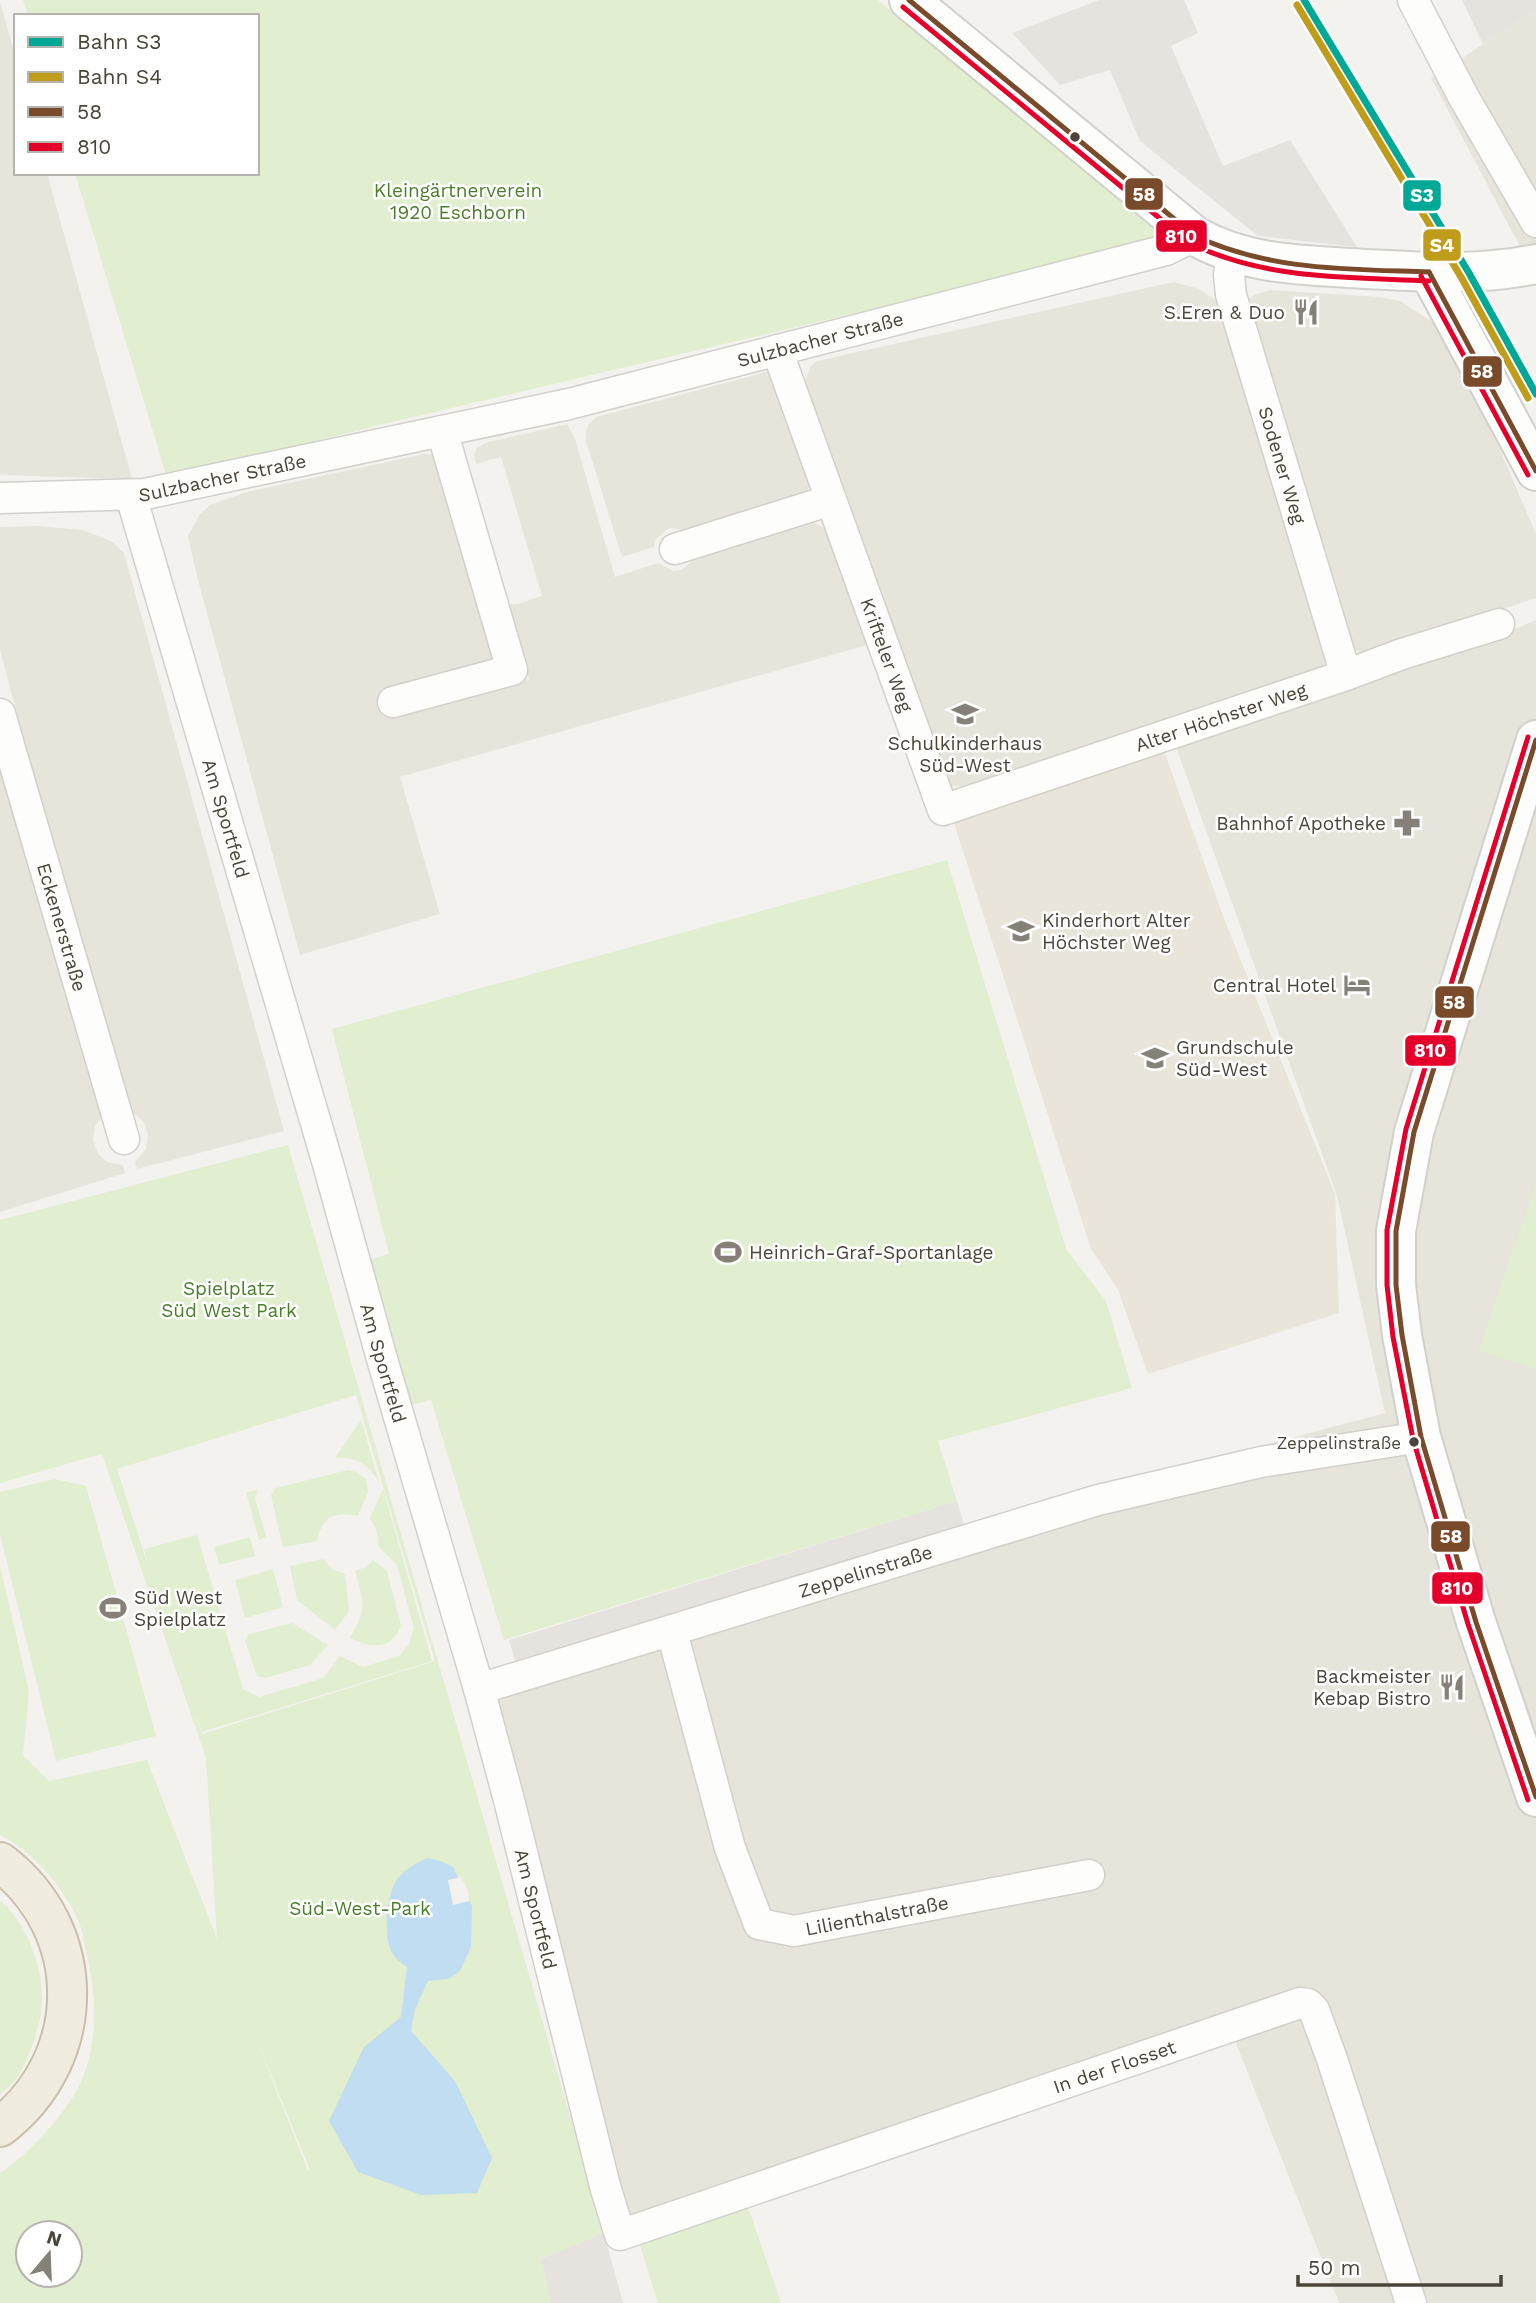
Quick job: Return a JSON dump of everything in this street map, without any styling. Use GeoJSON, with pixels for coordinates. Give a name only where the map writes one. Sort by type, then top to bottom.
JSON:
{"type":"FeatureCollection","features":[{"type":"Feature","properties":{"kind":"highway"},"geometry":{"type":"LineString","coordinates":[[0,1862],[27,1887],[51,1922],[65,1963],[68,1984],[65,2027],[51,2067],[27,2103],[0,2127]]}},
{"type":"Feature","properties":{"kind":"street"},"geometry":{"type":"LineString","coordinates":[[909,0],[1195,236],[1232,254],[1277,263],[1429,272],[1469,273],[1536,264]]}},
{"type":"Feature","properties":{"kind":"street"},"geometry":{"type":"LineString","coordinates":[[1413,0],[1463,96],[1536,222]]}},
{"type":"Feature","properties":{"kind":"street","name":"Sulzbacher Straße"},"geometry":{"type":"LineString","coordinates":[[0,498],[131,496],[569,404],[1166,250],[1195,236]]}},
{"type":"Feature","properties":{"kind":"street","name":"Sodener Weg"},"geometry":{"type":"LineString","coordinates":[[1232,254],[1229,275],[1231,295],[1346,675]]}},
{"type":"Feature","properties":{"kind":"street"},"geometry":{"type":"LineString","coordinates":[[1429,272],[1536,471]]}},
{"type":"Feature","properties":{"kind":"street","name":"Krifteler Weg"},"geometry":{"type":"LineString","coordinates":[[777,350],[943,810]]}},
{"type":"Feature","properties":{"kind":"street"},"geometry":{"type":"LineString","coordinates":[[393,702],[512,670],[442,431]]}},
{"type":"Feature","properties":{"kind":"street","name":"Am Sportfeld"},"geometry":{"type":"LineString","coordinates":[[131,496],[479,1689],[605,2186],[621,2235]]}},
{"type":"Feature","properties":{"kind":"street"},"geometry":{"type":"LineString","coordinates":[[676,549],[831,500]]}},
{"type":"Feature","properties":{"kind":"street","name":"Alter Höchster Weg"},"geometry":{"type":"LineString","coordinates":[[943,810],[1402,654],[1499,624]]}},
{"type":"Feature","properties":{"kind":"street","name":"Eckenerstraße"},"geometry":{"type":"LineString","coordinates":[[0,714],[124,1139]]}},
{"type":"Feature","properties":{"kind":"street"},"geometry":{"type":"LineString","coordinates":[[1533,1778],[1476,1622],[1421,1437],[1402,1335],[1396,1285],[1396,1231],[1414,1132],[1536,740]]}},
{"type":"Feature","properties":{"kind":"street","name":"Zeppelinstraße"},"geometry":{"type":"LineString","coordinates":[[479,1689],[1098,1500],[1261,1462],[1421,1437]]}},
{"type":"Feature","properties":{"kind":"street","name":"Lilienthalstraße"},"geometry":{"type":"LineString","coordinates":[[672,1632],[730,1849],[759,1924],[794,1931],[1089,1875]]}},
{"type":"Feature","properties":{"kind":"street","name":"In der Flosset"},"geometry":{"type":"LineString","coordinates":[[621,2235],[1300,2003],[1308,2004],[1314,2010],[1410,2303]]}},
{"type":"Feature","properties":{"kind":"shaded area"},"geometry":{"type":"Polygon","coordinates":[[[1099,0],[1184,0],[1198,33],[1171,46],[1223,166],[1290,140],[1357,247],[1258,236],[1140,141],[1110,70],[1060,85],[1012,33],[1099,0]]]}},
{"type":"Feature","properties":{"kind":"shaded area"},"geometry":{"type":"Polygon","coordinates":[[[1462,0],[1536,0],[1536,10],[1483,44],[1462,0]]]}},
{"type":"Feature","properties":{"kind":"shaded area"},"geometry":{"type":"Polygon","coordinates":[[[0,2],[14,52],[14,175],[48,175],[132,479],[0,475],[0,2]]]}},
{"type":"Feature","properties":{"kind":"shaded area"},"geometry":{"type":"Polygon","coordinates":[[[1536,10],[1536,277],[1431,78],[1536,10]]]}},
{"type":"Feature","properties":{"kind":"shaded area"},"geometry":{"type":"Polygon","coordinates":[[[1174,282],[1199,289],[1230,310],[1330,661],[1322,669],[963,786],[949,786],[937,769],[805,382],[810,367],[817,361],[1174,282]]]}},
{"type":"Feature","properties":{"kind":"shaded area"},"geometry":{"type":"Polygon","coordinates":[[[1271,290],[1379,297],[1400,301],[1433,322],[1486,417],[1536,534],[1536,598],[1370,654],[1357,651],[1348,645],[1245,307],[1254,295],[1271,290]]]}},
{"type":"Feature","properties":{"kind":"shaded area"},"geometry":{"type":"Polygon","coordinates":[[[778,369],[810,485],[807,492],[685,530],[669,528],[656,539],[654,547],[622,557],[586,441],[589,424],[596,417],[778,369]]]}},
{"type":"Feature","properties":{"kind":"shaded area"},"geometry":{"type":"Polygon","coordinates":[[[567,424],[575,439],[615,577],[658,563],[673,571],[681,570],[694,560],[697,551],[810,521],[827,529],[834,542],[867,645],[400,777],[440,914],[300,955],[188,536],[200,514],[210,505],[247,492],[424,454],[439,455],[496,656],[492,667],[388,689],[379,696],[377,707],[383,716],[395,718],[406,706],[529,679],[507,604],[517,604],[542,596],[501,457],[476,464],[474,455],[477,448],[485,443],[567,424]]]}},
{"type":"Feature","properties":{"kind":"shaded area"},"geometry":{"type":"Polygon","coordinates":[[[37,526],[83,530],[111,541],[124,553],[284,1131],[137,1169],[135,1162],[146,1149],[148,1134],[138,1116],[122,1110],[0,650],[0,527],[37,526]]]}},
{"type":"Feature","properties":{"kind":"shaded area"},"geometry":{"type":"Polygon","coordinates":[[[1536,620],[1536,2303],[1339,2303],[1232,2033],[630,2241],[477,1682],[1152,1475],[1385,1413],[1337,1196],[1175,744],[1497,637],[1536,620]]]}},
{"type":"Feature","properties":{"kind":"shaded area"},"geometry":{"type":"Polygon","coordinates":[[[0,735],[110,1112],[95,1126],[93,1140],[98,1154],[107,1162],[123,1165],[125,1173],[0,1212],[0,735]]]}},
{"type":"Feature","properties":{"kind":"shaded area","name":"Grundschule Süd-West"},"geometry":{"type":"Polygon","coordinates":[[[1164,751],[1225,921],[1335,1194],[1339,1313],[1148,1374],[1118,1290],[1091,1249],[952,817],[1164,751]]]}},
{"type":"Feature","properties":{"kind":"shaded area"},"geometry":{"type":"Polygon","coordinates":[[[957,1501],[965,1527],[517,1666],[509,1640],[957,1501]]]}},
{"type":"Feature","properties":{"kind":"shaded area"},"geometry":{"type":"Polygon","coordinates":[[[604,2233],[623,2303],[551,2303],[541,2259],[604,2233]]]}},
{"type":"Feature","properties":{"kind":"green space","name":"Kleingärtnerverein 1920 Eschborn"},"geometry":{"type":"Polygon","coordinates":[[[23,0],[878,0],[1157,232],[1149,244],[384,424],[167,478],[76,175],[259,175],[259,14],[27,14],[23,0]]]}},
{"type":"Feature","properties":{"kind":"green space","name":"Heinrich-Graf-Sportanlage"},"geometry":{"type":"Polygon","coordinates":[[[947,860],[1066,1249],[1106,1301],[1132,1388],[938,1441],[957,1501],[504,1640],[431,1400],[408,1406],[366,1261],[389,1254],[332,1029],[947,860]]]}},
{"type":"Feature","properties":{"kind":"green space"},"geometry":{"type":"Polygon","coordinates":[[[288,1145],[604,2233],[541,2259],[551,2303],[0,2303],[0,2173],[48,2130],[77,2090],[92,2046],[94,1999],[81,1928],[67,1899],[36,1861],[0,1835],[0,1566],[29,1691],[23,1755],[49,1781],[147,1760],[217,1939],[206,1758],[102,1454],[0,1483],[0,1220],[288,1145]],[[356,1395],[117,1469],[148,1566],[144,1549],[197,1535],[243,1689],[259,1697],[323,1678],[340,1656],[363,1667],[399,1656],[409,1644],[414,1628],[397,1565],[378,1546],[377,1532],[370,1518],[383,1489],[432,1661],[202,1732],[196,1715],[202,1734],[435,1661],[356,1395]],[[250,2023],[308,2171],[310,2170],[250,2023]]]}},
{"type":"Feature","properties":{"kind":"green space"},"geometry":{"type":"Polygon","coordinates":[[[1536,1183],[1536,1369],[1479,1350],[1536,1183]]]}},
{"type":"Feature","properties":{"kind":"green space"},"geometry":{"type":"Polygon","coordinates":[[[361,1420],[379,1482],[371,1471],[356,1460],[335,1458],[361,1420]]]}},
{"type":"Feature","properties":{"kind":"green space"},"geometry":{"type":"Polygon","coordinates":[[[348,1470],[366,1479],[368,1492],[358,1516],[342,1514],[330,1517],[322,1526],[317,1541],[283,1547],[271,1495],[276,1488],[348,1470]]]}},
{"type":"Feature","properties":{"kind":"green space"},"geometry":{"type":"Polygon","coordinates":[[[55,1479],[86,1486],[156,1736],[56,1761],[0,1534],[0,1492],[55,1479]]]}},
{"type":"Feature","properties":{"kind":"green space"},"geometry":{"type":"Polygon","coordinates":[[[258,1490],[255,1498],[266,1537],[259,1540],[246,1492],[258,1490]]]}},
{"type":"Feature","properties":{"kind":"green space"},"geometry":{"type":"Polygon","coordinates":[[[250,1537],[255,1556],[219,1565],[214,1547],[250,1537]]]}},
{"type":"Feature","properties":{"kind":"green space"},"geometry":{"type":"Polygon","coordinates":[[[323,1559],[332,1569],[345,1574],[349,1611],[335,1630],[297,1600],[290,1566],[323,1559]]]}},
{"type":"Feature","properties":{"kind":"green space"},"geometry":{"type":"Polygon","coordinates":[[[373,1560],[387,1571],[401,1625],[392,1639],[380,1645],[365,1644],[350,1638],[360,1620],[363,1606],[355,1571],[366,1567],[373,1560]]]}},
{"type":"Feature","properties":{"kind":"green space"},"geometry":{"type":"Polygon","coordinates":[[[273,1569],[283,1607],[245,1618],[235,1580],[273,1569]]]}},
{"type":"Feature","properties":{"kind":"green space"},"geometry":{"type":"Polygon","coordinates":[[[292,1623],[328,1645],[310,1665],[265,1678],[257,1676],[245,1641],[249,1634],[292,1623]]]}},
{"type":"Feature","properties":{"kind":"green space"},"geometry":{"type":"Polygon","coordinates":[[[0,1900],[18,1920],[31,1944],[39,1971],[42,2007],[35,2037],[19,2075],[0,2095],[0,1900]]]}},
{"type":"Feature","properties":{"kind":"green space"},"geometry":{"type":"Polygon","coordinates":[[[747,2204],[781,2303],[658,2303],[639,2242],[747,2204]]]}},
{"type":"Feature","properties":{"kind":"water"},"geometry":{"type":"Polygon","coordinates":[[[427,1858],[453,1867],[472,1906],[471,1947],[460,1971],[448,1979],[428,1981],[415,2009],[411,2031],[455,2081],[492,2158],[477,2193],[421,2195],[358,2172],[329,2121],[364,2047],[401,2017],[407,1967],[390,1949],[388,1908],[399,1877],[427,1858]]]}},
{"type":"Feature","properties":{"kind":"pier"},"geometry":{"type":"Polygon","coordinates":[[[461,1877],[468,1890],[469,1901],[453,1905],[448,1880],[461,1877]]]}},
{"type":"Feature","properties":{"kind":"rail line","name":"S3"},"geometry":{"type":"LineString","coordinates":[[1304,0],[1469,273],[1536,394]]}},
{"type":"Feature","properties":{"kind":"rail line","name":"S4"},"geometry":{"type":"LineString","coordinates":[[1297,5],[1461,277],[1528,398]]}},
{"type":"Feature","properties":{"kind":"transit line","name":"58"},"geometry":{"type":"LineString","coordinates":[[909,0],[1195,236],[1252,256],[1281,262],[1339,269],[1429,272]]}},
{"type":"Feature","properties":{"kind":"transit line","name":"810"},"geometry":{"type":"LineString","coordinates":[[903,7],[1191,244],[1220,256],[1278,270],[1337,277],[1429,281]]}},
{"type":"Feature","properties":{"kind":"transit line","name":"58"},"geometry":{"type":"LineString","coordinates":[[1429,272],[1536,471]]}},
{"type":"Feature","properties":{"kind":"transit line","name":"810"},"geometry":{"type":"LineString","coordinates":[[1421,276],[1528,475]]}},
{"type":"Feature","properties":{"kind":"transit line","name":"810"},"geometry":{"type":"LineString","coordinates":[[1528,737],[1406,1129],[1387,1230],[1387,1285],[1393,1337],[1413,1439],[1468,1624],[1528,1800]]}},
{"type":"Feature","properties":{"kind":"transit line","name":"58"},"geometry":{"type":"LineString","coordinates":[[1536,740],[1414,1132],[1396,1231],[1396,1285],[1402,1335],[1421,1437],[1476,1622],[1536,1797]]}},
{"type":"Feature","properties":{"kind":"place","name":"S.Eren & Duo"},"geometry":{"type":"Point","coordinates":[1306,312]}},
{"type":"Feature","properties":{"kind":"place","name":"Schulkinderhaus Süd-West"},"geometry":{"type":"Point","coordinates":[965,714]}},
{"type":"Feature","properties":{"kind":"place","name":"Bahnhof Apotheke"},"geometry":{"type":"Point","coordinates":[1407,823]}},
{"type":"Feature","properties":{"kind":"place","name":"Kinderhort Alter Höchster Weg"},"geometry":{"type":"Point","coordinates":[1021,931]}},
{"type":"Feature","properties":{"kind":"place","name":"Central Hotel"},"geometry":{"type":"Point","coordinates":[1357,985]}},
{"type":"Feature","properties":{"kind":"place","name":"Grundschule Süd-West"},"geometry":{"type":"Point","coordinates":[1155,1058]}},
{"type":"Feature","properties":{"kind":"place","name":"Heinrich-Graf-Sportanlage"},"geometry":{"type":"Point","coordinates":[728,1252]}},
{"type":"Feature","properties":{"kind":"place","name":"Zeppelinstraße"},"geometry":{"type":"Point","coordinates":[1414,1442]}},
{"type":"Feature","properties":{"kind":"place","name":"Süd West Spielplatz"},"geometry":{"type":"Point","coordinates":[113,1608]}},
{"type":"Feature","properties":{"kind":"place","name":"Backmeister Kebap Bistro"},"geometry":{"type":"Point","coordinates":[1452,1687]}},
{"type":"Feature","properties":{"kind":"park label","name":"Spielplatz Süd West Park"},"geometry":{"type":"Point","coordinates":[229,1299]}},
{"type":"Feature","properties":{"kind":"park label","name":"Süd-West-Park"},"geometry":{"type":"Point","coordinates":[360,1908]}}]}
